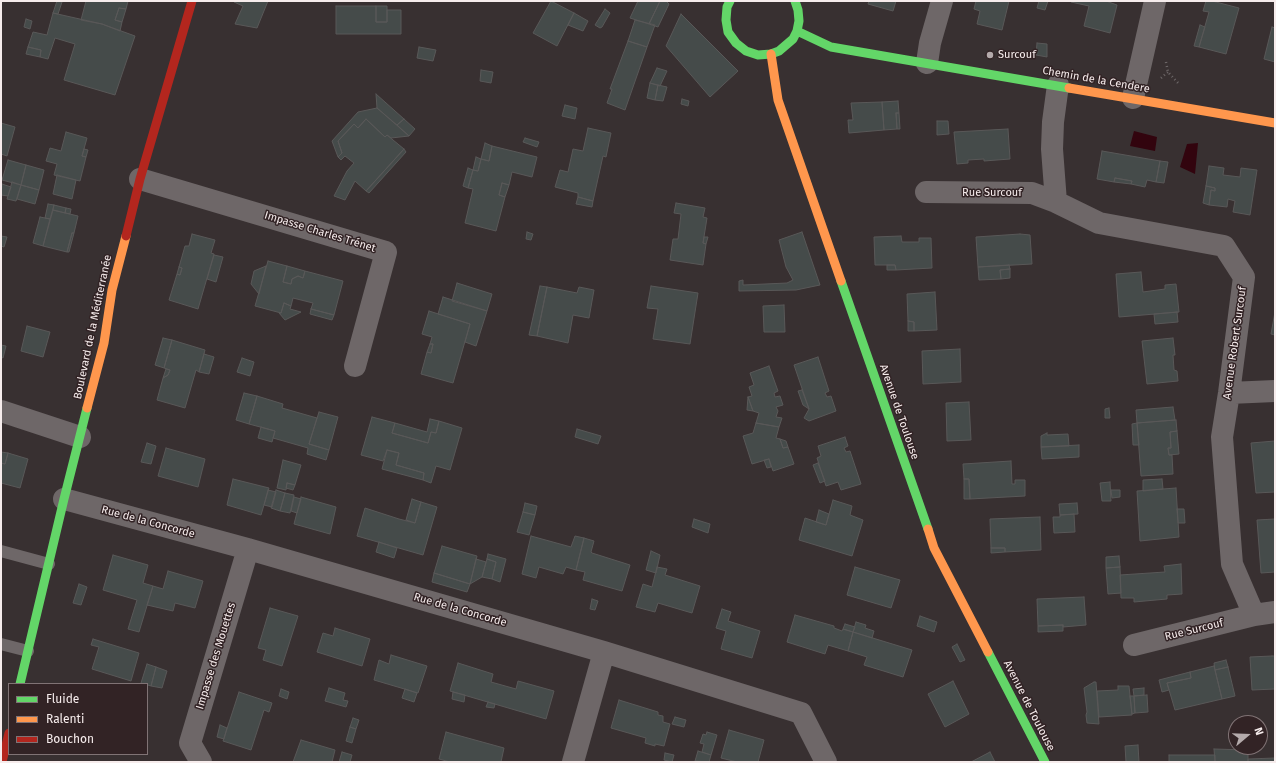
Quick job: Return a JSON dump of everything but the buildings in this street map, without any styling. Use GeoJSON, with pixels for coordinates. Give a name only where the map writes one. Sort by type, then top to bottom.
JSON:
{"type":"FeatureCollection","features":[{"type":"Feature","properties":{"kind":"street","name":"Boulevard de la Méditerranée"},"geometry":{"type":"LineString","coordinates":[[20,683],[64,499],[104,343],[112,290],[140,179],[192,1]]}},
{"type":"Feature","properties":{"kind":"street"},"geometry":{"type":"LineString","coordinates":[[726,4],[728,32],[736,43],[746,51],[758,55],[771,54],[779,51],[793,39],[797,31],[799,21],[795,1]]}},
{"type":"Feature","properties":{"kind":"street"},"geometry":{"type":"LineString","coordinates":[[927,62],[930,43],[942,1]]}},
{"type":"Feature","properties":{"kind":"street"},"geometry":{"type":"LineString","coordinates":[[1133,98],[1155,1]]}},
{"type":"Feature","properties":{"kind":"street","name":"Chemin de la Cendere"},"geometry":{"type":"LineString","coordinates":[[797,31],[831,47],[927,62],[1275,123]]}},
{"type":"Feature","properties":{"kind":"street","name":"Avenue de Toulouse"},"geometry":{"type":"LineString","coordinates":[[771,54],[778,100],[934,548],[1045,762]]}},
{"type":"Feature","properties":{"kind":"street"},"geometry":{"type":"LineString","coordinates":[[1056,202],[1052,150],[1053,122],[1058,85]]}},
{"type":"Feature","properties":{"kind":"street","name":"Impasse Charles Trénet"},"geometry":{"type":"LineString","coordinates":[[140,179],[386,252],[355,366]]}},
{"type":"Feature","properties":{"kind":"street","name":"Rue Surcouf"},"geometry":{"type":"LineString","coordinates":[[926,192],[1032,193],[1056,202]]}},
{"type":"Feature","properties":{"kind":"street","name":"Avenue Robert Surcouf"},"geometry":{"type":"LineString","coordinates":[[1056,202],[1099,223],[1224,246],[1244,277],[1222,437],[1232,564],[1254,616]]}},
{"type":"Feature","properties":{"kind":"street"},"geometry":{"type":"LineString","coordinates":[[1229,393],[1275,391]]}},
{"type":"Feature","properties":{"kind":"street"},"geometry":{"type":"LineString","coordinates":[[1,411],[80,436]]}},
{"type":"Feature","properties":{"kind":"street","name":"Rue de la Concorde"},"geometry":{"type":"LineString","coordinates":[[64,499],[248,549],[604,652],[801,713],[826,762]]}},
{"type":"Feature","properties":{"kind":"street","name":"Impasse des Mouettes"},"geometry":{"type":"LineString","coordinates":[[201,762],[190,743],[248,549]]}},
{"type":"Feature","properties":{"kind":"street"},"geometry":{"type":"LineString","coordinates":[[1254,616],[1275,612]]}},
{"type":"Feature","properties":{"kind":"street","name":"Rue Surcouf"},"geometry":{"type":"LineString","coordinates":[[1134,645],[1254,616]]}},
{"type":"Feature","properties":{"kind":"street"},"geometry":{"type":"LineString","coordinates":[[573,762],[604,652]]}},
{"type":"Feature","properties":{"kind":"street"},"geometry":{"type":"LineString","coordinates":[[2,762],[8,737]]}},
{"type":"Feature","properties":{"kind":"lane"},"geometry":{"type":"LineString","coordinates":[[1,551],[49,564]]}},
{"type":"Feature","properties":{"kind":"lane"},"geometry":{"type":"LineString","coordinates":[[1,644],[28,651]]}},
{"type":"Feature","properties":{"kind":"shaded area"},"geometry":{"type":"Polygon","coordinates":[[[1134,131],[1157,137],[1155,151],[1130,146],[1134,131]]]}},
{"type":"Feature","properties":{"kind":"shaded area"},"geometry":{"type":"Polygon","coordinates":[[[1198,143],[1195,174],[1180,167],[1187,144],[1198,143]]]}},
{"type":"Feature","properties":{"kind":"traffic: fast"},"geometry":{"type":"LineString","coordinates":[[730,1],[727,7],[726,20],[728,32],[736,43],[746,51],[758,55],[771,54],[779,51],[793,39],[797,31],[799,21],[795,1]]}},
{"type":"Feature","properties":{"kind":"traffic: fast"},"geometry":{"type":"LineString","coordinates":[[797,31],[831,47],[1069,88]]}},
{"type":"Feature","properties":{"kind":"traffic: fast"},"geometry":{"type":"LineString","coordinates":[[841,281],[928,529]]}},
{"type":"Feature","properties":{"kind":"traffic: fast"},"geometry":{"type":"LineString","coordinates":[[20,683],[87,408]]}},
{"type":"Feature","properties":{"kind":"traffic: fast"},"geometry":{"type":"LineString","coordinates":[[988,652],[1045,762]]}},
{"type":"Feature","properties":{"kind":"traffic: slow"},"geometry":{"type":"LineString","coordinates":[[771,54],[778,100],[841,281]]}},
{"type":"Feature","properties":{"kind":"traffic: slow"},"geometry":{"type":"LineString","coordinates":[[1069,88],[1275,123]]}},
{"type":"Feature","properties":{"kind":"traffic: slow"},"geometry":{"type":"LineString","coordinates":[[87,408],[104,343],[112,290],[126,236]]}},
{"type":"Feature","properties":{"kind":"traffic: slow"},"geometry":{"type":"LineString","coordinates":[[928,529],[934,548],[988,652]]}},
{"type":"Feature","properties":{"kind":"traffic: jam"},"geometry":{"type":"LineString","coordinates":[[126,236],[140,179],[192,1]]}},
{"type":"Feature","properties":{"kind":"traffic: jam"},"geometry":{"type":"LineString","coordinates":[[2,762],[8,737]]}},
{"type":"Feature","properties":{"kind":"place","name":"Surcouf"},"geometry":{"type":"Point","coordinates":[990,55]}}]}
